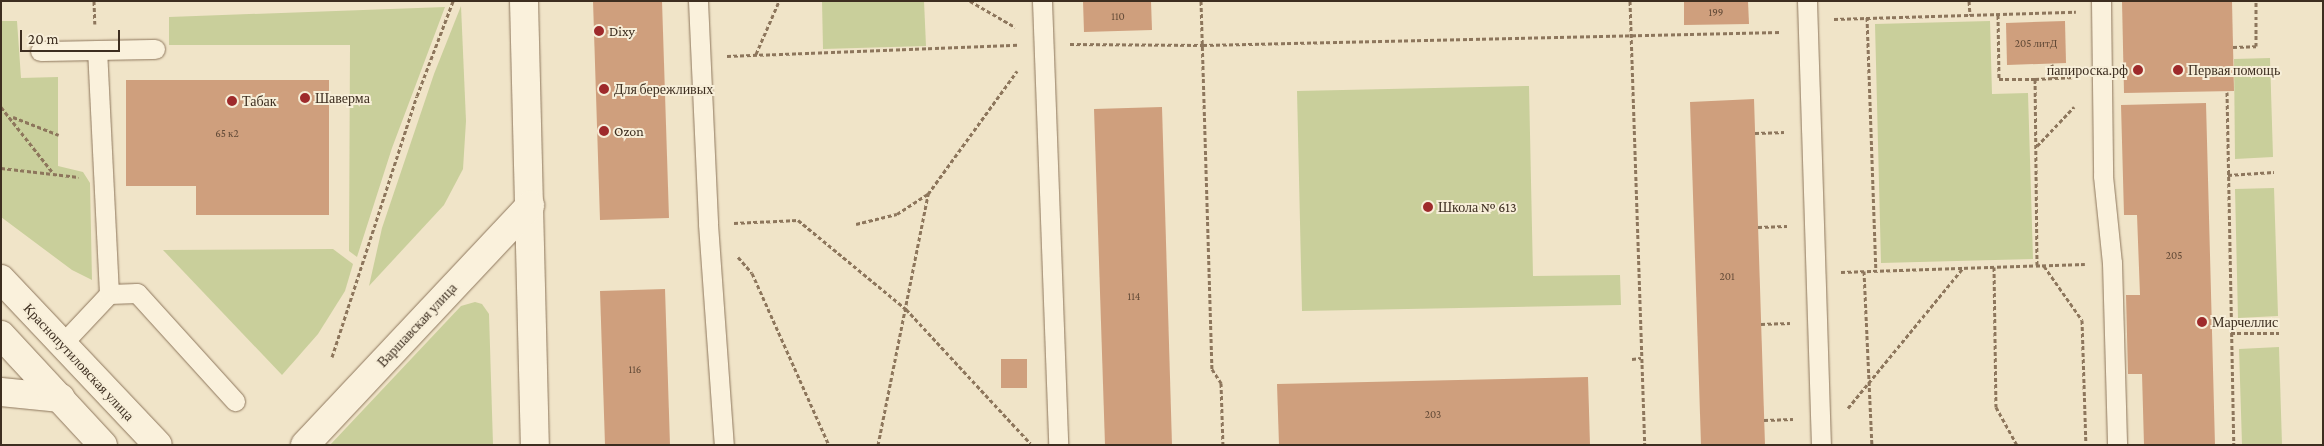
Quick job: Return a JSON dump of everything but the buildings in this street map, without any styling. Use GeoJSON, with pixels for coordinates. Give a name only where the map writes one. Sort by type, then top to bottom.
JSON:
{"type":"FeatureCollection","features":[{"type":"Feature","properties":{"kind":"street"},"geometry":{"type":"LineString","coordinates":[[524,1],[536,445]]}},
{"type":"Feature","properties":{"kind":"street","name":"Варшавская улица"},"geometry":{"type":"LineString","coordinates":[[305,445],[530,205]]}},
{"type":"Feature","properties":{"kind":"street","name":"Краснопутиловская улица"},"geometry":{"type":"LineString","coordinates":[[1,279],[158,445]]}},
{"type":"Feature","properties":{"kind":"street"},"geometry":{"type":"LineString","coordinates":[[1,334],[103,445]]}},
{"type":"Feature","properties":{"kind":"street"},"geometry":{"type":"LineString","coordinates":[[1,392],[61,398]]}},
{"type":"Feature","properties":{"kind":"lane"},"geometry":{"type":"LineString","coordinates":[[698,1],[708,224],[724,445]]}},
{"type":"Feature","properties":{"kind":"lane"},"geometry":{"type":"LineString","coordinates":[[1042,1],[1035,44],[1058,445]]}},
{"type":"Feature","properties":{"kind":"lane"},"geometry":{"type":"LineString","coordinates":[[1807,1],[1821,445]]}},
{"type":"Feature","properties":{"kind":"lane"},"geometry":{"type":"LineString","coordinates":[[2101,1],[2104,104],[2103,176],[2112,263],[2117,445]]}},
{"type":"Feature","properties":{"kind":"lane"},"geometry":{"type":"LineString","coordinates":[[40,52],[155,49]]}},
{"type":"Feature","properties":{"kind":"lane"},"geometry":{"type":"LineString","coordinates":[[62,344],[109,294],[97,50]]}},
{"type":"Feature","properties":{"kind":"lane"},"geometry":{"type":"LineString","coordinates":[[109,294],[137,294],[235,401]]}},
{"type":"Feature","properties":{"kind":"path"},"geometry":{"type":"LineString","coordinates":[[332,357],[417,96],[453,1]]}},
{"type":"Feature","properties":{"kind":"path"},"geometry":{"type":"LineString","coordinates":[[756,54],[779,1]]}},
{"type":"Feature","properties":{"kind":"path"},"geometry":{"type":"LineString","coordinates":[[970,1],[1023,32]]}},
{"type":"Feature","properties":{"kind":"path"},"geometry":{"type":"LineString","coordinates":[[1201,1],[1212,369],[1221,383],[1223,445]]}},
{"type":"Feature","properties":{"kind":"path"},"geometry":{"type":"LineString","coordinates":[[1630,1],[1645,445]]}},
{"type":"Feature","properties":{"kind":"path"},"geometry":{"type":"LineString","coordinates":[[1969,1],[1970,15]]}},
{"type":"Feature","properties":{"kind":"path"},"geometry":{"type":"LineString","coordinates":[[2233,47],[2256,46],[2256,1]]}},
{"type":"Feature","properties":{"kind":"path"},"geometry":{"type":"LineString","coordinates":[[1842,18],[2083,12]]}},
{"type":"Feature","properties":{"kind":"path"},"geometry":{"type":"LineString","coordinates":[[1998,15],[1998,79],[2103,75]]}},
{"type":"Feature","properties":{"kind":"path"},"geometry":{"type":"LineString","coordinates":[[1867,17],[1876,271]]}},
{"type":"Feature","properties":{"kind":"path"},"geometry":{"type":"LineString","coordinates":[[722,56],[1035,44],[1203,45],[1808,31]]}},
{"type":"Feature","properties":{"kind":"path"},"geometry":{"type":"LineString","coordinates":[[2052,64],[2053,78]]}},
{"type":"Feature","properties":{"kind":"path"},"geometry":{"type":"LineString","coordinates":[[856,224],[897,214],[928,194],[1019,68]]}},
{"type":"Feature","properties":{"kind":"path"},"geometry":{"type":"LineString","coordinates":[[2035,79],[2037,265]]}},
{"type":"Feature","properties":{"kind":"path"},"geometry":{"type":"LineString","coordinates":[[2227,92],[2234,445]]}},
{"type":"Feature","properties":{"kind":"path"},"geometry":{"type":"LineString","coordinates":[[2036,146],[2076,106],[2104,104]]}},
{"type":"Feature","properties":{"kind":"path"},"geometry":{"type":"LineString","coordinates":[[1,107],[12,117],[54,174]]}},
{"type":"Feature","properties":{"kind":"path"},"geometry":{"type":"LineString","coordinates":[[12,117],[59,135]]}},
{"type":"Feature","properties":{"kind":"path"},"geometry":{"type":"LineString","coordinates":[[1,168],[80,178]]}},
{"type":"Feature","properties":{"kind":"path"},"geometry":{"type":"LineString","coordinates":[[2228,175],[2274,172]]}},
{"type":"Feature","properties":{"kind":"path"},"geometry":{"type":"LineString","coordinates":[[878,445],[928,194]]}},
{"type":"Feature","properties":{"kind":"path"},"geometry":{"type":"LineString","coordinates":[[708,224],[798,220],[906,309],[1032,445]]}},
{"type":"Feature","properties":{"kind":"path"},"geometry":{"type":"LineString","coordinates":[[708,224],[752,273],[829,445]]}},
{"type":"Feature","properties":{"kind":"path"},"geometry":{"type":"LineString","coordinates":[[1832,272],[2088,264]]}},
{"type":"Feature","properties":{"kind":"path"},"geometry":{"type":"LineString","coordinates":[[2043,265],[2082,320],[2086,445]]}},
{"type":"Feature","properties":{"kind":"path"},"geometry":{"type":"LineString","coordinates":[[1994,267],[1996,407],[2017,445]]}},
{"type":"Feature","properties":{"kind":"path"},"geometry":{"type":"LineString","coordinates":[[1846,410],[1963,268]]}},
{"type":"Feature","properties":{"kind":"path"},"geometry":{"type":"LineString","coordinates":[[1864,271],[1872,445]]}},
{"type":"Feature","properties":{"kind":"path"},"geometry":{"type":"LineString","coordinates":[[2232,333],[2279,332]]}},
{"type":"Feature","properties":{"kind":"path"},"geometry":{"type":"LineString","coordinates":[[1632,359],[1641,358]]}},
{"type":"Feature","properties":{"kind":"green space"},"geometry":{"type":"Polygon","coordinates":[[[822,1],[924,1],[926,46],[823,49],[822,1]]]}},
{"type":"Feature","properties":{"kind":"green space"},"geometry":{"type":"Polygon","coordinates":[[[461,6],[466,121],[463,169],[444,205],[369,286],[382,228],[434,74],[461,6]]]}},
{"type":"Feature","properties":{"kind":"green space"},"geometry":{"type":"Polygon","coordinates":[[[445,7],[392,148],[357,257],[349,251],[350,45],[169,45],[169,17],[445,7]]]}},
{"type":"Feature","properties":{"kind":"green space"},"geometry":{"type":"Polygon","coordinates":[[[1,21],[17,21],[21,78],[58,77],[58,166],[83,172],[90,183],[92,280],[72,270],[1,217],[1,21]]]}},
{"type":"Feature","properties":{"kind":"green space"},"geometry":{"type":"Polygon","coordinates":[[[1990,21],[1992,94],[2028,93],[2033,259],[1881,263],[1875,24],[1990,21]]]}},
{"type":"Feature","properties":{"kind":"green space"},"geometry":{"type":"Polygon","coordinates":[[[2270,58],[2273,157],[2235,159],[2234,59],[2270,58]]]}},
{"type":"Feature","properties":{"kind":"green space"},"geometry":{"type":"Polygon","coordinates":[[[1529,86],[1533,276],[1620,275],[1621,305],[1302,311],[1297,91],[1529,86]]]}},
{"type":"Feature","properties":{"kind":"green space"},"geometry":{"type":"Polygon","coordinates":[[[2274,188],[2278,316],[2238,318],[2235,189],[2274,188]]]}},
{"type":"Feature","properties":{"kind":"green space"},"geometry":{"type":"Polygon","coordinates":[[[333,249],[353,264],[345,291],[318,334],[282,375],[163,250],[333,249]]]}},
{"type":"Feature","properties":{"kind":"green space"},"geometry":{"type":"Polygon","coordinates":[[[475,302],[482,304],[489,314],[493,445],[330,445],[461,306],[475,302]]]}},
{"type":"Feature","properties":{"kind":"green space"},"geometry":{"type":"Polygon","coordinates":[[[2279,347],[2282,445],[2242,445],[2239,349],[2279,347]]]}},
{"type":"Feature","properties":{"kind":"place","name":"Dixy"},"geometry":{"type":"Point","coordinates":[599,31]}},
{"type":"Feature","properties":{"kind":"place","name":"папироска.рф"},"geometry":{"type":"Point","coordinates":[2138,70]}},
{"type":"Feature","properties":{"kind":"place","name":"Первая помощь"},"geometry":{"type":"Point","coordinates":[2178,70]}},
{"type":"Feature","properties":{"kind":"place","name":"Для бережливых"},"geometry":{"type":"Point","coordinates":[604,89]}},
{"type":"Feature","properties":{"kind":"place","name":"Шаверма"},"geometry":{"type":"Point","coordinates":[305,98]}},
{"type":"Feature","properties":{"kind":"place","name":"Табак"},"geometry":{"type":"Point","coordinates":[232,101]}},
{"type":"Feature","properties":{"kind":"place","name":"Ozon"},"geometry":{"type":"Point","coordinates":[604,131]}},
{"type":"Feature","properties":{"kind":"place","name":"Школа № 613"},"geometry":{"type":"Point","coordinates":[1428,207]}},
{"type":"Feature","properties":{"kind":"place","name":"Марчеллис"},"geometry":{"type":"Point","coordinates":[2202,322]}}]}
